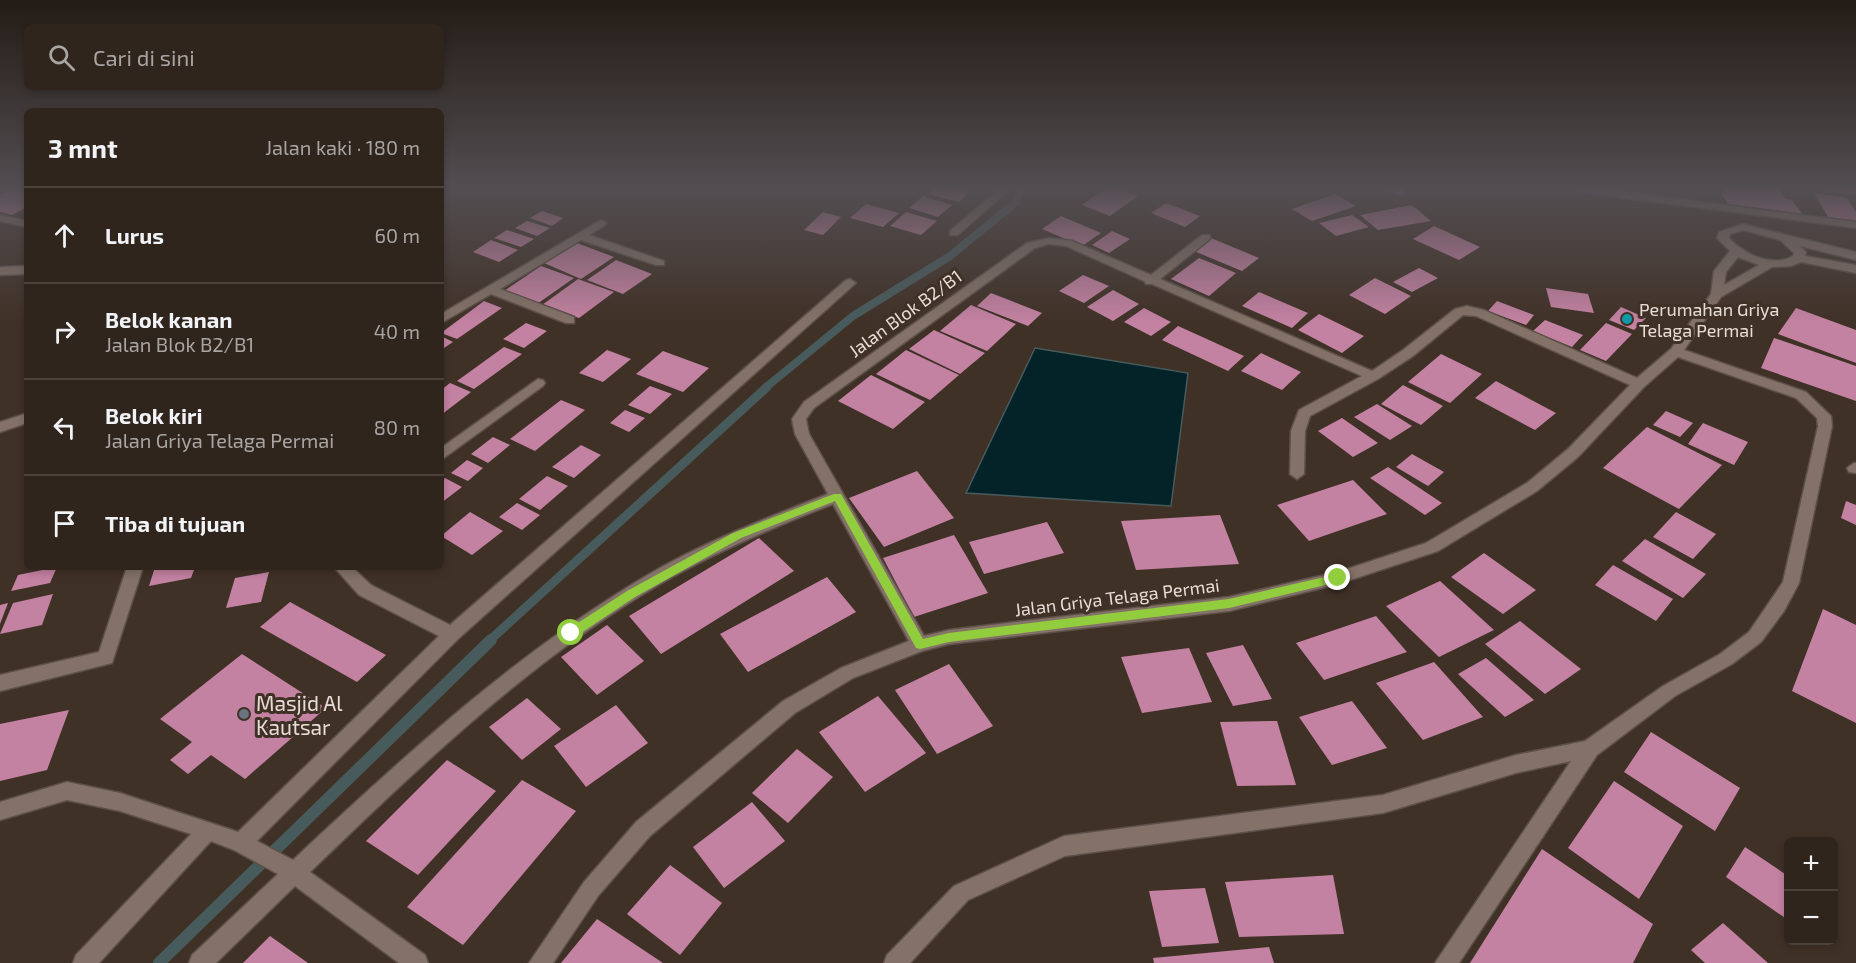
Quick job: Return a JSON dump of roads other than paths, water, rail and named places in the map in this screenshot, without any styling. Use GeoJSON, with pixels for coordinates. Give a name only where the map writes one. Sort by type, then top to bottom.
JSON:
{"type":"FeatureCollection","features":[{"type":"Feature","properties":{"kind":"street"},"geometry":{"type":"LineString","coordinates":[[444,317],[583,234]]}},
{"type":"Feature","properties":{"kind":"street"},"geometry":{"type":"LineString","coordinates":[[1724,234],[1723,238],[1737,251]]}},
{"type":"Feature","properties":{"kind":"street"},"geometry":{"type":"LineString","coordinates":[[1772,234],[1856,256]]}},
{"type":"Feature","properties":{"kind":"street"},"geometry":{"type":"LineString","coordinates":[[580,236],[660,263]]}},
{"type":"Feature","properties":{"kind":"street"},"geometry":{"type":"LineString","coordinates":[[1150,281],[1206,237]]}},
{"type":"Feature","properties":{"kind":"street"},"geometry":{"type":"LineString","coordinates":[[1784,238],[1800,252],[1799,258]]}},
{"type":"Feature","properties":{"kind":"street","name":"Jalan Blok B2/B1"},"geometry":{"type":"LineString","coordinates":[[920,644],[802,434],[800,419],[809,405],[1031,245],[1049,241],[1068,243],[1150,281],[1372,376]]}},
{"type":"Feature","properties":{"kind":"street","name":"Jalan Griya Telaga Permai"},"geometry":{"type":"LineString","coordinates":[[1717,294],[1720,271],[1737,251],[1771,263],[1794,262],[1799,258],[1856,268]]}},
{"type":"Feature","properties":{"kind":"street","name":"Jalan Griya Telaga Permai"},"geometry":{"type":"LineString","coordinates":[[540,963],[591,890],[643,829],[789,707],[847,673],[920,644],[949,637],[1229,604],[1338,578],[1432,547],[1532,487],[1573,453],[1639,384],[1676,351],[1717,294],[1771,263]]}},
{"type":"Feature","properties":{"kind":"street"},"geometry":{"type":"LineString","coordinates":[[0,271],[24,270]]}},
{"type":"Feature","properties":{"kind":"street"},"geometry":{"type":"LineString","coordinates":[[246,846],[452,634],[850,283]]}},
{"type":"Feature","properties":{"kind":"street"},"geometry":{"type":"LineString","coordinates":[[491,290],[570,320]]}},
{"type":"Feature","properties":{"kind":"street"},"geometry":{"type":"LineString","coordinates":[[1297,474],[1298,431],[1304,413],[1372,376],[1408,353],[1459,312],[1467,310],[1480,313],[1639,384]]}},
{"type":"Feature","properties":{"kind":"street"},"geometry":{"type":"LineString","coordinates":[[1446,963],[1590,749],[1669,691],[1726,659],[1755,637],[1778,606],[1791,583],[1823,436],[1824,416],[1801,395],[1676,351]]}},
{"type":"Feature","properties":{"kind":"street"},"geometry":{"type":"LineString","coordinates":[[444,453],[538,383]]}},
{"type":"Feature","properties":{"kind":"street"},"geometry":{"type":"LineString","coordinates":[[0,427],[24,419]]}},
{"type":"Feature","properties":{"kind":"street"},"geometry":{"type":"LineString","coordinates":[[200,963],[289,869],[479,704],[571,633],[631,594],[737,535],[837,496]]}},
{"type":"Feature","properties":{"kind":"street"},"geometry":{"type":"LineString","coordinates":[[0,683],[106,658],[134,570]]}},
{"type":"Feature","properties":{"kind":"street"},"geometry":{"type":"LineString","coordinates":[[345,570],[365,590],[452,634]]}},
{"type":"Feature","properties":{"kind":"street"},"geometry":{"type":"LineString","coordinates":[[894,963],[961,893],[1064,846],[1383,804],[1516,765],[1590,749]]}},
{"type":"Feature","properties":{"kind":"street"},"geometry":{"type":"LineString","coordinates":[[0,811],[67,791],[120,802],[208,830],[246,846],[289,869],[417,963]]}},
{"type":"Feature","properties":{"kind":"street"},"geometry":{"type":"LineString","coordinates":[[84,963],[208,830]]}},
{"type":"Feature","properties":{"kind":"water"},"geometry":{"type":"Polygon","coordinates":[[[1035,348],[1188,373],[1171,506],[966,493],[1035,348]]]}},
{"type":"Feature","properties":{"kind":"waterway"},"geometry":{"type":"LineString","coordinates":[[765,388],[853,316],[950,256],[977,234]]}},
{"type":"Feature","properties":{"kind":"waterway"},"geometry":{"type":"LineString","coordinates":[[489,641],[767,387]]}},
{"type":"Feature","properties":{"kind":"waterway"},"geometry":{"type":"LineString","coordinates":[[159,963],[491,640]]}},
{"type":"Feature","properties":{"kind":"place","name":"Perumahan Griya Telaga Permai"},"geometry":{"type":"Point","coordinates":[1627,319]}},
{"type":"Feature","properties":{"kind":"place","name":"Masjid Al Kautsar"},"geometry":{"type":"Point","coordinates":[244,714]}}]}
